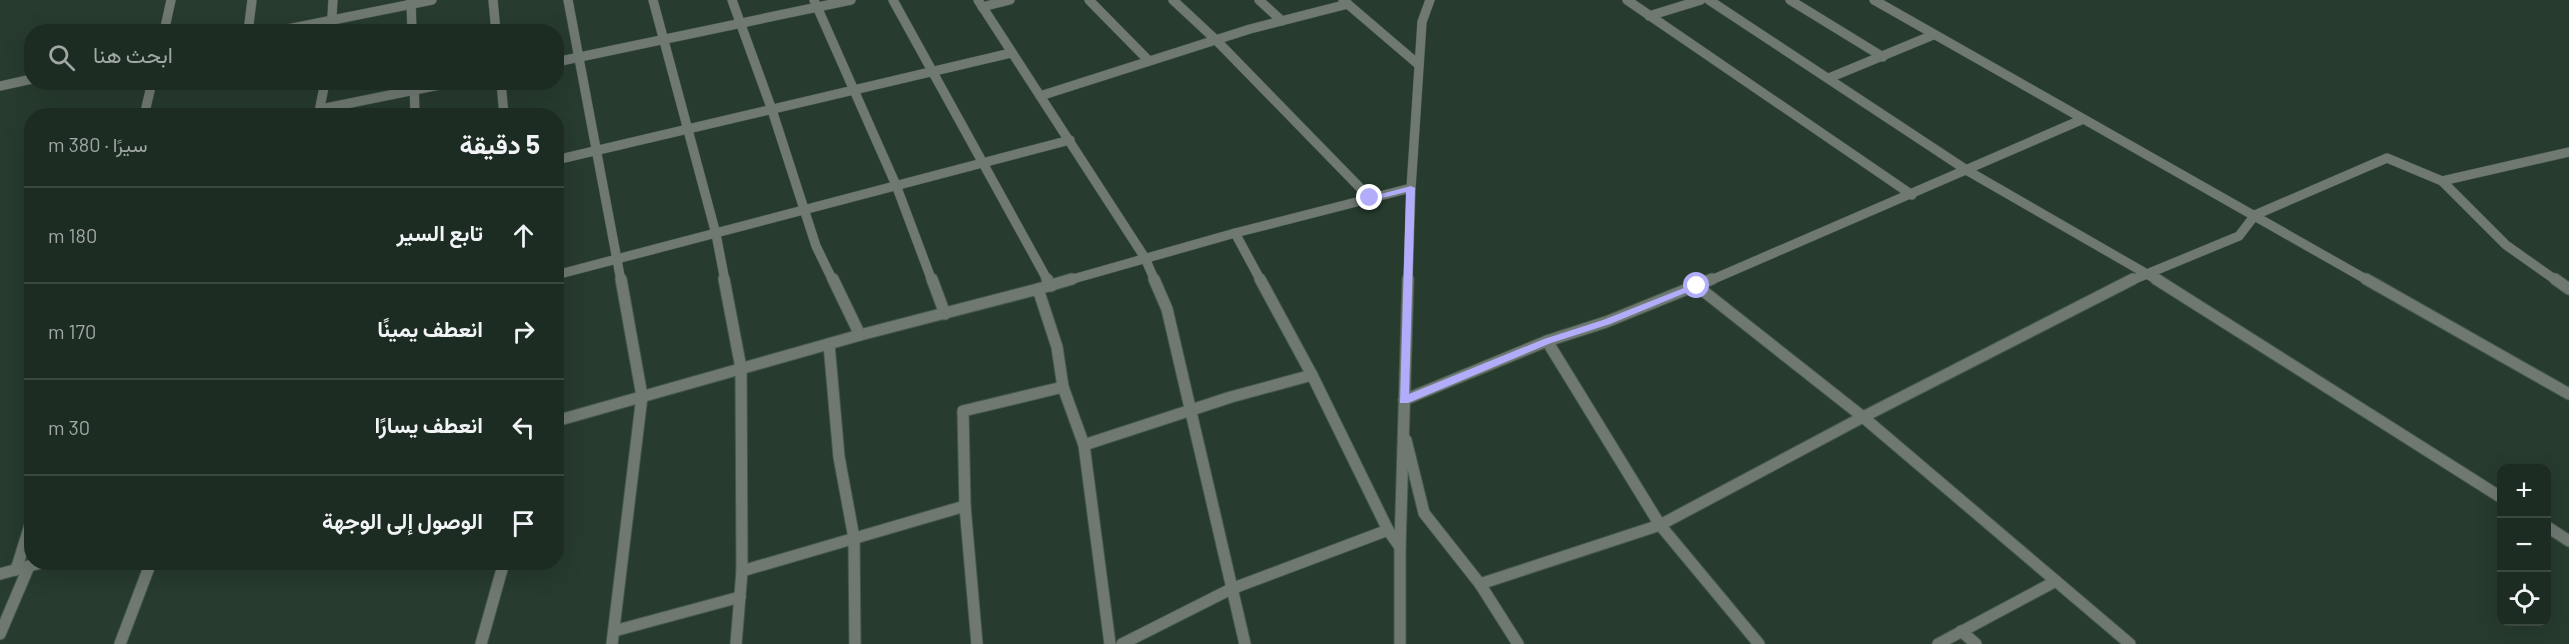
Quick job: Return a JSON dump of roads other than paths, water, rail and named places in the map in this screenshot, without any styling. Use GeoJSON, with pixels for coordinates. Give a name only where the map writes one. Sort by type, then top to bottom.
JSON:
{"type":"FeatureCollection","features":[{"type":"Feature","properties":{"kind":"street"},"geometry":{"type":"LineString","coordinates":[[166,24],[171,0]]}},
{"type":"Feature","properties":{"kind":"street"},"geometry":{"type":"LineString","coordinates":[[249,24],[252,0]]}},
{"type":"Feature","properties":{"kind":"street"},"geometry":{"type":"LineString","coordinates":[[332,24],[333,0]]}},
{"type":"Feature","properties":{"kind":"street"},"geometry":{"type":"LineString","coordinates":[[312,24],[411,2],[432,0]]}},
{"type":"Feature","properties":{"kind":"street"},"geometry":{"type":"LineString","coordinates":[[493,0],[495,24]]}},
{"type":"Feature","properties":{"kind":"street"},"geometry":{"type":"LineString","coordinates":[[568,0],[598,150],[642,396],[613,638],[740,597]]}},
{"type":"Feature","properties":{"kind":"street"},"geometry":{"type":"LineString","coordinates":[[653,0],[716,234],[741,368],[742,571],[736,644]]}},
{"type":"Feature","properties":{"kind":"street"},"geometry":{"type":"LineString","coordinates":[[732,0],[772,110],[816,246],[860,335]]}},
{"type":"Feature","properties":{"kind":"street"},"geometry":{"type":"LineString","coordinates":[[564,61],[740,23],[815,3],[851,0]]}},
{"type":"Feature","properties":{"kind":"street"},"geometry":{"type":"LineString","coordinates":[[893,0],[930,71],[1051,286]]}},
{"type":"Feature","properties":{"kind":"street"},"geometry":{"type":"LineString","coordinates":[[1010,0],[980,4],[1145,258],[1167,309],[1245,644]]}},
{"type":"Feature","properties":{"kind":"street"},"geometry":{"type":"LineString","coordinates":[[1089,0],[1149,61]]}},
{"type":"Feature","properties":{"kind":"street"},"geometry":{"type":"LineString","coordinates":[[1173,0],[1216,40],[1370,198]]}},
{"type":"Feature","properties":{"kind":"street"},"geometry":{"type":"LineString","coordinates":[[1260,0],[1282,21]]}},
{"type":"Feature","properties":{"kind":"street"},"geometry":{"type":"LineString","coordinates":[[1400,644],[1400,547],[1411,188],[1422,22],[1430,0]]}},
{"type":"Feature","properties":{"kind":"street"},"geometry":{"type":"LineString","coordinates":[[1626,0],[1912,195]]}},
{"type":"Feature","properties":{"kind":"street"},"geometry":{"type":"LineString","coordinates":[[1649,16],[1701,0]]}},
{"type":"Feature","properties":{"kind":"street"},"geometry":{"type":"LineString","coordinates":[[1709,0],[1968,171],[2145,273],[2497,495]]}},
{"type":"Feature","properties":{"kind":"street"},"geometry":{"type":"LineString","coordinates":[[1790,0],[1883,57]]}},
{"type":"Feature","properties":{"kind":"street"},"geometry":{"type":"LineString","coordinates":[[1874,0],[2081,120],[2255,215],[2569,394]]}},
{"type":"Feature","properties":{"kind":"street"},"geometry":{"type":"LineString","coordinates":[[411,2],[412,24]]}},
{"type":"Feature","properties":{"kind":"street"},"geometry":{"type":"LineString","coordinates":[[1040,96],[1345,2],[1419,65]]}},
{"type":"Feature","properties":{"kind":"street"},"geometry":{"type":"LineString","coordinates":[[815,3],[896,185],[945,314]]}},
{"type":"Feature","properties":{"kind":"street"},"geometry":{"type":"LineString","coordinates":[[1829,78],[1933,35]]}},
{"type":"Feature","properties":{"kind":"street"},"geometry":{"type":"LineString","coordinates":[[564,158],[1011,53]]}},
{"type":"Feature","properties":{"kind":"street"},"geometry":{"type":"LineString","coordinates":[[0,86],[24,82]]}},
{"type":"Feature","properties":{"kind":"street"},"geometry":{"type":"LineString","coordinates":[[146,108],[150,90]]}},
{"type":"Feature","properties":{"kind":"street"},"geometry":{"type":"LineString","coordinates":[[320,108],[323,90]]}},
{"type":"Feature","properties":{"kind":"street"},"geometry":{"type":"LineString","coordinates":[[334,108],[403,90]]}},
{"type":"Feature","properties":{"kind":"street"},"geometry":{"type":"LineString","coordinates":[[414,90],[415,108]]}},
{"type":"Feature","properties":{"kind":"street"},"geometry":{"type":"LineString","coordinates":[[502,90],[503,108]]}},
{"type":"Feature","properties":{"kind":"street"},"geometry":{"type":"LineString","coordinates":[[1404,400],[1547,341],[1606,322],[1697,286],[1968,171],[2081,120]]}},
{"type":"Feature","properties":{"kind":"street"},"geometry":{"type":"LineString","coordinates":[[564,272],[1070,140]]}},
{"type":"Feature","properties":{"kind":"street"},"geometry":{"type":"LineString","coordinates":[[2442,181],[2569,152]]}},
{"type":"Feature","properties":{"kind":"street"},"geometry":{"type":"LineString","coordinates":[[1480,584],[1660,525],[1863,417],[2145,273],[2239,236],[2255,215],[2386,158],[2442,181],[2506,245],[2569,289]]}},
{"type":"Feature","properties":{"kind":"street"},"geometry":{"type":"LineString","coordinates":[[564,419],[860,335],[1038,290],[1235,233],[1411,188]]}},
{"type":"Feature","properties":{"kind":"street"},"geometry":{"type":"LineString","coordinates":[[1235,233],[1312,375],[1388,530],[1400,547]]}},
{"type":"Feature","properties":{"kind":"street"},"geometry":{"type":"LineString","coordinates":[[1697,286],[1863,417],[2130,644]]}},
{"type":"Feature","properties":{"kind":"street"},"geometry":{"type":"LineString","coordinates":[[1038,290],[1057,347],[1063,387],[1084,445],[1110,644]]}},
{"type":"Feature","properties":{"kind":"street"},"geometry":{"type":"LineString","coordinates":[[1547,341],[1660,525],[1759,644]]}},
{"type":"Feature","properties":{"kind":"street"},"geometry":{"type":"LineString","coordinates":[[829,344],[839,458],[854,538],[855,644]]}},
{"type":"Feature","properties":{"kind":"street"},"geometry":{"type":"LineString","coordinates":[[1084,445],[1312,375]]}},
{"type":"Feature","properties":{"kind":"street"},"geometry":{"type":"LineString","coordinates":[[977,644],[965,506],[963,411],[1063,387]]}},
{"type":"Feature","properties":{"kind":"street"},"geometry":{"type":"LineString","coordinates":[[1403,426],[1424,513],[1480,584],[1518,644]]}},
{"type":"Feature","properties":{"kind":"street"},"geometry":{"type":"LineString","coordinates":[[742,571],[965,506]]}},
{"type":"Feature","properties":{"kind":"street"},"geometry":{"type":"LineString","coordinates":[[2551,529],[2569,541]]}},
{"type":"Feature","properties":{"kind":"street"},"geometry":{"type":"LineString","coordinates":[[1122,644],[1231,589],[1388,530]]}},
{"type":"Feature","properties":{"kind":"street"},"geometry":{"type":"LineString","coordinates":[[0,634],[24,563]]}},
{"type":"Feature","properties":{"kind":"street"},"geometry":{"type":"LineString","coordinates":[[0,574],[23,568]]}},
{"type":"Feature","properties":{"kind":"street"},"geometry":{"type":"LineString","coordinates":[[120,644],[148,570]]}},
{"type":"Feature","properties":{"kind":"street"},"geometry":{"type":"LineString","coordinates":[[481,644],[502,570]]}},
{"type":"Feature","properties":{"kind":"street"},"geometry":{"type":"LineString","coordinates":[[1938,644],[2056,580]]}},
{"type":"Feature","properties":{"kind":"street"},"geometry":{"type":"LineString","coordinates":[[1961,631],[1976,644]]}}]}
